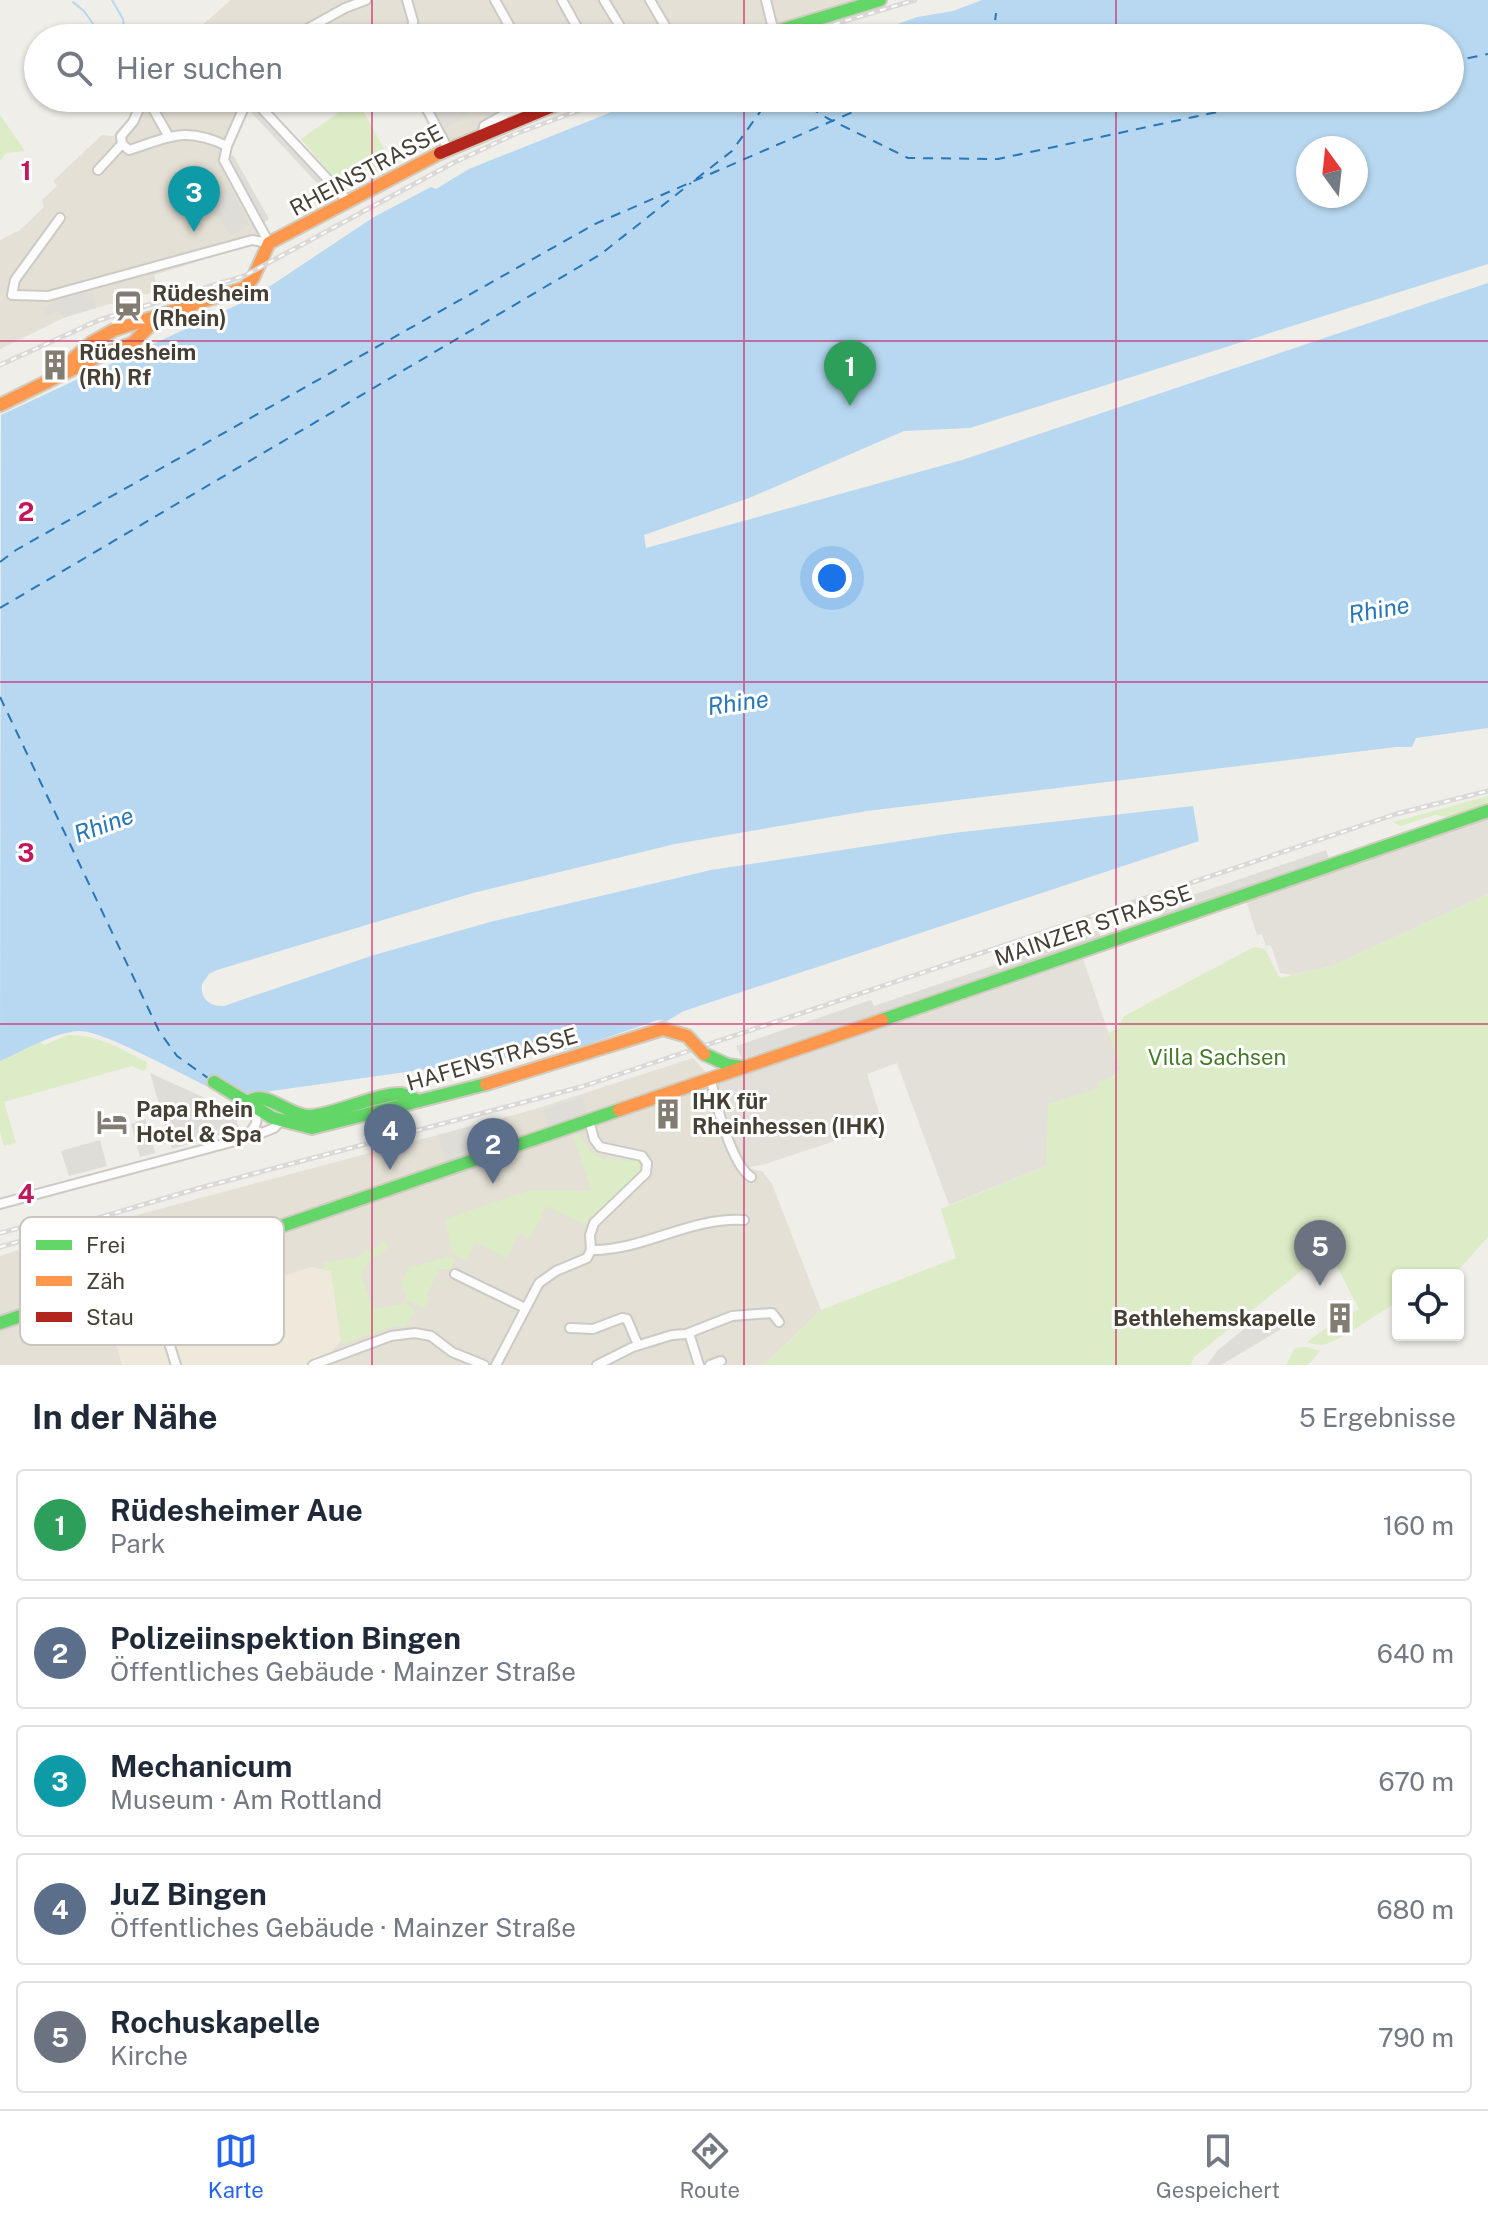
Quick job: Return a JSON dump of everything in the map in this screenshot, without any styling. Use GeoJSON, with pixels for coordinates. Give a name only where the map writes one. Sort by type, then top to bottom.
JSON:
{"type":"FeatureCollection","features":[{"type":"Feature","properties":{"kind":"main road"},"geometry":{"type":"LineString","coordinates":[[803,24],[880,0]]}},
{"type":"Feature","properties":{"kind":"main road","name":"RHEINSTRASSE"},"geometry":{"type":"LineString","coordinates":[[269,243],[448,149],[536,112]]}},
{"type":"Feature","properties":{"kind":"main road"},"geometry":{"type":"LineString","coordinates":[[47,382],[99,338],[114,330],[230,294],[248,285],[254,279],[269,243]]}},
{"type":"Feature","properties":{"kind":"main road"},"geometry":{"type":"LineString","coordinates":[[0,405],[97,357],[133,343],[164,313]]}},
{"type":"Feature","properties":{"kind":"main road","name":"MAINZER STRASSE"},"geometry":{"type":"LineString","coordinates":[[284,1225],[1488,811]]}},
{"type":"Feature","properties":{"kind":"main road","name":"HAFENSTRASSE"},"geometry":{"type":"LineString","coordinates":[[214,1082],[281,1121],[304,1128],[321,1127],[486,1084],[663,1029],[684,1034],[704,1054],[728,1065],[744,1067]]}},
{"type":"Feature","properties":{"kind":"main road"},"geometry":{"type":"LineString","coordinates":[[704,1054],[711,1079]]}},
{"type":"Feature","properties":{"kind":"main road"},"geometry":{"type":"LineString","coordinates":[[247,1103],[263,1097],[289,1112],[309,1116],[400,1094],[419,1101]]}},
{"type":"Feature","properties":{"kind":"main road","name":"MAINZER STRASSE"},"geometry":{"type":"LineString","coordinates":[[0,1323],[20,1316]]}},
{"type":"Feature","properties":{"kind":"street"},"geometry":{"type":"LineString","coordinates":[[316,24],[366,0]]}},
{"type":"Feature","properties":{"kind":"street"},"geometry":{"type":"LineString","coordinates":[[407,0],[413,24]]}},
{"type":"Feature","properties":{"kind":"street"},"geometry":{"type":"LineString","coordinates":[[495,0],[508,24]]}},
{"type":"Feature","properties":{"kind":"street"},"geometry":{"type":"LineString","coordinates":[[562,0],[575,24]]}},
{"type":"Feature","properties":{"kind":"street"},"geometry":{"type":"LineString","coordinates":[[604,0],[619,24]]}},
{"type":"Feature","properties":{"kind":"street"},"geometry":{"type":"LineString","coordinates":[[650,0],[664,24]]}},
{"type":"Feature","properties":{"kind":"street"},"geometry":{"type":"LineString","coordinates":[[767,1],[772,24]]}},
{"type":"Feature","properties":{"kind":"street"},"geometry":{"type":"LineString","coordinates":[[138,112],[121,136],[122,144],[129,150],[169,137],[198,134],[227,146]]}},
{"type":"Feature","properties":{"kind":"street"},"geometry":{"type":"LineString","coordinates":[[154,112],[169,137]]}},
{"type":"Feature","properties":{"kind":"street"},"geometry":{"type":"LineString","coordinates":[[243,112],[227,146],[224,160],[269,243]]}},
{"type":"Feature","properties":{"kind":"street"},"geometry":{"type":"LineString","coordinates":[[263,112],[348,201]]}},
{"type":"Feature","properties":{"kind":"street"},"geometry":{"type":"LineString","coordinates":[[428,112],[448,149]]}},
{"type":"Feature","properties":{"kind":"street","name":"RHEINSTRASSE"},"geometry":{"type":"LineString","coordinates":[[483,133],[484,126],[507,113]]}},
{"type":"Feature","properties":{"kind":"street"},"geometry":{"type":"LineString","coordinates":[[98,170],[122,144]]}},
{"type":"Feature","properties":{"kind":"street"},"geometry":{"type":"LineString","coordinates":[[60,218],[15,280],[12,295],[48,296],[252,240],[269,243]]}},
{"type":"Feature","properties":{"kind":"street"},"geometry":{"type":"LineString","coordinates":[[711,1079],[735,1156],[742,1171],[751,1177]]}},
{"type":"Feature","properties":{"kind":"street"},"geometry":{"type":"LineString","coordinates":[[245,1138],[257,1120],[257,1115],[247,1103]]}},
{"type":"Feature","properties":{"kind":"street"},"geometry":{"type":"LineString","coordinates":[[496,1365],[542,1279],[587,1258],[594,1223],[646,1173],[646,1159],[639,1154],[600,1147],[594,1139],[589,1120]]}},
{"type":"Feature","properties":{"kind":"street"},"geometry":{"type":"LineString","coordinates":[[0,1204],[245,1138],[274,1128],[281,1121]]}},
{"type":"Feature","properties":{"kind":"street"},"geometry":{"type":"LineString","coordinates":[[591,1250],[611,1249],[681,1227],[727,1219],[744,1220]]}},
{"type":"Feature","properties":{"kind":"street"},"geometry":{"type":"LineString","coordinates":[[455,1274],[525,1308]]}},
{"type":"Feature","properties":{"kind":"street"},"geometry":{"type":"LineString","coordinates":[[597,1365],[638,1345],[689,1333],[732,1316],[772,1313],[779,1322]]}},
{"type":"Feature","properties":{"kind":"street"},"geometry":{"type":"LineString","coordinates":[[570,1328],[593,1329],[627,1319],[638,1345]]}},
{"type":"Feature","properties":{"kind":"street"},"geometry":{"type":"LineString","coordinates":[[313,1365],[367,1344],[399,1334],[415,1333],[431,1336],[452,1352],[484,1365]]}},
{"type":"Feature","properties":{"kind":"street"},"geometry":{"type":"LineString","coordinates":[[689,1333],[699,1365]]}},
{"type":"Feature","properties":{"kind":"street"},"geometry":{"type":"LineString","coordinates":[[170,1345],[176,1365]]}},
{"type":"Feature","properties":{"kind":"street"},"geometry":{"type":"LineString","coordinates":[[710,1365],[721,1361]]}},
{"type":"Feature","properties":{"kind":"shaded area"},"geometry":{"type":"Polygon","coordinates":[[[231,0],[858,0],[780,24],[203,24],[231,0]]]}},
{"type":"Feature","properties":{"kind":"shaded area"},"geometry":{"type":"Polygon","coordinates":[[[136,112],[248,112],[226,161],[271,239],[154,275],[158,291],[70,315],[0,349],[0,240],[20,230],[44,207],[42,200],[57,186],[53,181],[102,135],[113,136],[136,112]]]}},
{"type":"Feature","properties":{"kind":"shaded area"},"geometry":{"type":"Polygon","coordinates":[[[251,112],[260,112],[333,190],[327,194],[251,112]]]}},
{"type":"Feature","properties":{"kind":"shaded area"},"geometry":{"type":"Polygon","coordinates":[[[424,112],[516,112],[442,146],[424,112]]]}},
{"type":"Feature","properties":{"kind":"shaded area"},"geometry":{"type":"Polygon","coordinates":[[[436,112],[466,112],[468,116],[445,128],[436,112]]]}},
{"type":"Feature","properties":{"kind":"shaded area"},"geometry":{"type":"Polygon","coordinates":[[[233,155],[269,219],[263,223],[231,164],[230,157],[233,155]]]}},
{"type":"Feature","properties":{"kind":"shaded area"},"geometry":{"type":"Polygon","coordinates":[[[230,187],[250,225],[231,235],[206,203],[230,187]]]}},
{"type":"Feature","properties":{"kind":"shaded area"},"geometry":{"type":"Polygon","coordinates":[[[91,292],[96,308],[63,318],[59,311],[47,317],[42,309],[56,301],[91,292]]]}},
{"type":"Feature","properties":{"kind":"shaded area"},"geometry":{"type":"Polygon","coordinates":[[[1488,818],[1488,894],[1332,966],[1292,975],[1280,973],[1271,945],[1266,946],[1262,934],[1257,935],[1246,900],[1488,818]]]}},
{"type":"Feature","properties":{"kind":"shaded area"},"geometry":{"type":"Polygon","coordinates":[[[1326,850],[1329,860],[1163,916],[1160,906],[1326,850]]]}},
{"type":"Feature","properties":{"kind":"shaded area"},"geometry":{"type":"Polygon","coordinates":[[[1098,930],[1101,938],[742,1059],[736,1046],[871,1000],[874,1006],[1098,930]]]}},
{"type":"Feature","properties":{"kind":"shaded area"},"geometry":{"type":"Polygon","coordinates":[[[1083,959],[1121,1069],[1099,1088],[1082,1094],[1046,1166],[949,1205],[897,1063],[867,1074],[883,1125],[762,1165],[744,1168],[716,1085],[1083,959]]]}},
{"type":"Feature","properties":{"kind":"shaded area"},"geometry":{"type":"Polygon","coordinates":[[[693,1058],[714,1081],[744,1168],[762,1171],[772,1184],[821,1310],[764,1365],[0,1365],[0,1256],[20,1250],[20,1345],[284,1345],[284,1217],[129,1217],[532,1110],[693,1058]]]}},
{"type":"Feature","properties":{"kind":"shaded area"},"geometry":{"type":"Polygon","coordinates":[[[150,1073],[234,1111],[239,1129],[172,1149],[150,1073]]]}},
{"type":"Feature","properties":{"kind":"shaded area"},"geometry":{"type":"Polygon","coordinates":[[[582,1097],[587,1114],[548,1127],[543,1109],[582,1097]]]}},
{"type":"Feature","properties":{"kind":"shaded area"},"geometry":{"type":"Polygon","coordinates":[[[146,1119],[155,1153],[140,1157],[131,1124],[146,1119]]]}},
{"type":"Feature","properties":{"kind":"shaded area"},"geometry":{"type":"Polygon","coordinates":[[[475,1125],[481,1151],[446,1162],[438,1135],[475,1125]]]}},
{"type":"Feature","properties":{"kind":"shaded area"},"geometry":{"type":"Polygon","coordinates":[[[100,1140],[107,1166],[69,1176],[61,1151],[100,1140]]]}},
{"type":"Feature","properties":{"kind":"shaded area"},"geometry":{"type":"Polygon","coordinates":[[[311,1267],[331,1271],[341,1341],[331,1352],[307,1365],[122,1365],[116,1345],[284,1345],[284,1276],[311,1267]]]}},
{"type":"Feature","properties":{"kind":"shaded area"},"geometry":{"type":"Polygon","coordinates":[[[1273,1317],[1281,1329],[1221,1365],[1207,1365],[1218,1350],[1252,1323],[1273,1317]]]}},
{"type":"Feature","properties":{"kind":"green space"},"geometry":{"type":"Polygon","coordinates":[[[364,112],[392,163],[344,190],[301,139],[337,114],[364,112]]]}},
{"type":"Feature","properties":{"kind":"green space"},"geometry":{"type":"Polygon","coordinates":[[[0,115],[25,151],[6,153],[0,161],[0,115]]]}},
{"type":"Feature","properties":{"kind":"green space"},"geometry":{"type":"Polygon","coordinates":[[[1488,796],[1488,806],[1454,818],[1435,815],[1400,826],[1393,822],[1488,796]]]}},
{"type":"Feature","properties":{"kind":"green space","name":"Villa Sachsen"},"geometry":{"type":"Polygon","coordinates":[[[1488,894],[1488,1237],[1459,1269],[1392,1269],[1392,1306],[1344,1336],[1318,1345],[1307,1342],[1326,1328],[1343,1328],[1352,1322],[1347,1315],[1359,1309],[1332,1257],[1311,1263],[1194,1357],[1191,1365],[764,1365],[821,1310],[956,1258],[941,1209],[1046,1166],[1048,1104],[1099,1088],[1097,1082],[1114,1077],[1113,1074],[1121,1069],[1108,1033],[1117,1029],[1124,1016],[1254,947],[1265,949],[1280,978],[1332,966],[1488,894]]]}},
{"type":"Feature","properties":{"kind":"green space"},"geometry":{"type":"Polygon","coordinates":[[[68,1035],[109,1043],[147,1062],[146,1069],[143,1071],[132,1066],[4,1102],[16,1143],[4,1146],[0,1132],[0,1061],[40,1042],[44,1045],[68,1035]]]}},
{"type":"Feature","properties":{"kind":"green space"},"geometry":{"type":"Polygon","coordinates":[[[572,1132],[601,1157],[637,1161],[640,1172],[586,1225],[546,1206],[531,1238],[518,1233],[507,1258],[475,1242],[466,1260],[452,1253],[445,1219],[531,1190],[592,1191],[572,1132]]]}},
{"type":"Feature","properties":{"kind":"green space"},"geometry":{"type":"Polygon","coordinates":[[[386,1242],[386,1249],[372,1259],[363,1271],[366,1289],[375,1309],[405,1303],[415,1310],[406,1326],[391,1327],[342,1344],[331,1271],[324,1269],[322,1263],[353,1258],[386,1242]]]}},
{"type":"Feature","properties":{"kind":"green space"},"geometry":{"type":"Polygon","coordinates":[[[451,1256],[456,1260],[450,1269],[439,1269],[424,1308],[408,1301],[401,1285],[408,1268],[451,1256]]]}},
{"type":"Feature","properties":{"kind":"green space"},"geometry":{"type":"Polygon","coordinates":[[[1295,1348],[1320,1351],[1308,1365],[1286,1365],[1295,1348]]]}},
{"type":"Feature","properties":{"kind":"water","name":"Rhine"},"geometry":{"type":"Polygon","coordinates":[[[982,0],[1488,0],[1488,264],[970,428],[904,431],[749,498],[644,535],[646,548],[962,460],[1488,283],[1488,728],[1416,738],[1412,747],[867,811],[675,844],[473,893],[217,970],[209,974],[202,984],[202,993],[207,1001],[224,1006],[374,955],[490,922],[711,870],[953,833],[1193,806],[1199,841],[684,1011],[667,1021],[658,1020],[576,1048],[244,1095],[218,1077],[209,1087],[90,1032],[58,1035],[0,1061],[1,415],[252,298],[374,217],[431,187],[436,189],[469,169],[612,112],[1464,112],[1464,24],[898,24],[953,11],[982,0]]]}},
{"type":"Feature","properties":{"kind":"waterway"},"geometry":{"type":"LineString","coordinates":[[112,0],[124,24]]}},
{"type":"Feature","properties":{"kind":"waterway"},"geometry":{"type":"LineString","coordinates":[[73,2],[93,24]]}},
{"type":"Feature","properties":{"kind":"ferry route"},"geometry":{"type":"LineString","coordinates":[[995,24],[996,13]]}},
{"type":"Feature","properties":{"kind":"ferry route"},"geometry":{"type":"LineString","coordinates":[[1464,59],[1488,54]]}},
{"type":"Feature","properties":{"kind":"ferry route"},"geometry":{"type":"LineString","coordinates":[[696,179],[732,151],[760,112]]}},
{"type":"Feature","properties":{"kind":"ferry route"},"geometry":{"type":"LineString","coordinates":[[817,112],[908,158],[998,159],[1217,112]]}},
{"type":"Feature","properties":{"kind":"ferry route"},"geometry":{"type":"LineString","coordinates":[[0,562],[16,550],[595,224],[853,112]]}},
{"type":"Feature","properties":{"kind":"ferry route"},"geometry":{"type":"LineString","coordinates":[[0,608],[601,254],[691,183]]}},
{"type":"Feature","properties":{"kind":"ferry route"},"geometry":{"type":"LineString","coordinates":[[0,697],[159,1031],[177,1056],[208,1078]]}},
{"type":"Feature","properties":{"kind":"railway"},"geometry":{"type":"LineString","coordinates":[[835,24],[915,0]]}},
{"type":"Feature","properties":{"kind":"railway"},"geometry":{"type":"LineString","coordinates":[[0,365],[99,320],[244,276],[453,163],[515,134],[575,112]]}},
{"type":"Feature","properties":{"kind":"railway"},"geometry":{"type":"LineString","coordinates":[[101,1217],[581,1087],[1396,814],[1488,791]]}},
{"type":"Feature","properties":{"kind":"railway"},"geometry":{"type":"LineString","coordinates":[[0,1233],[20,1228]]}},
{"type":"Feature","properties":{"kind":"railway"},"geometry":{"type":"LineString","coordinates":[[0,1247],[20,1241]]}},
{"type":"Feature","properties":{"kind":"traffic: fast"},"geometry":{"type":"LineString","coordinates":[[801,24],[880,0]]}},
{"type":"Feature","properties":{"kind":"traffic: fast"},"geometry":{"type":"LineString","coordinates":[[882,1020],[1488,811]]}},
{"type":"Feature","properties":{"kind":"traffic: fast"},"geometry":{"type":"LineString","coordinates":[[704,1054],[728,1065],[742,1067]]}},
{"type":"Feature","properties":{"kind":"traffic: fast"},"geometry":{"type":"LineString","coordinates":[[214,1082],[273,1118],[312,1128],[486,1084]]}},
{"type":"Feature","properties":{"kind":"traffic: fast"},"geometry":{"type":"LineString","coordinates":[[247,1103],[261,1098],[310,1116],[392,1094],[419,1101]]}},
{"type":"Feature","properties":{"kind":"traffic: fast"},"geometry":{"type":"LineString","coordinates":[[284,1225],[619,1110]]}},
{"type":"Feature","properties":{"kind":"traffic: fast"},"geometry":{"type":"LineString","coordinates":[[0,1323],[20,1316]]}},
{"type":"Feature","properties":{"kind":"traffic: slow"},"geometry":{"type":"LineString","coordinates":[[47,382],[91,343],[114,330],[244,288],[253,278],[269,243],[440,153]]}},
{"type":"Feature","properties":{"kind":"traffic: slow"},"geometry":{"type":"LineString","coordinates":[[0,405],[97,357],[133,343],[158,317]]}},
{"type":"Feature","properties":{"kind":"traffic: slow"},"geometry":{"type":"LineString","coordinates":[[619,1110],[882,1020]]}},
{"type":"Feature","properties":{"kind":"traffic: slow"},"geometry":{"type":"LineString","coordinates":[[486,1084],[663,1029],[687,1036],[704,1054]]}},
{"type":"Feature","properties":{"kind":"traffic: jam"},"geometry":{"type":"LineString","coordinates":[[440,153],[538,112]]}},
{"type":"Feature","properties":{"kind":"place","name":"Mechanicum"},"geometry":{"type":"Point","coordinates":[194,232]}},
{"type":"Feature","properties":{"kind":"place","name":"Rüdesheim (Rhein)"},"geometry":{"type":"Point","coordinates":[128,306]}},
{"type":"Feature","properties":{"kind":"place","name":"Rüdesheim (Rh) Rf"},"geometry":{"type":"Point","coordinates":[55,365]}},
{"type":"Feature","properties":{"kind":"place","name":"Rüdesheimer Aue"},"geometry":{"type":"Point","coordinates":[850,406]}},
{"type":"Feature","properties":{"kind":"place","name":"IHK für Rheinhessen (IHK)"},"geometry":{"type":"Point","coordinates":[668,1114]}},
{"type":"Feature","properties":{"kind":"place","name":"Papa Rhein Hotel & Spa"},"geometry":{"type":"Point","coordinates":[112,1122]}},
{"type":"Feature","properties":{"kind":"place","name":"JuZ Bingen"},"geometry":{"type":"Point","coordinates":[390,1170]}},
{"type":"Feature","properties":{"kind":"place","name":"Polizeiinspektion Bingen"},"geometry":{"type":"Point","coordinates":[493,1184]}},
{"type":"Feature","properties":{"kind":"place","name":"Rochuskapelle"},"geometry":{"type":"Point","coordinates":[1320,1286]}},
{"type":"Feature","properties":{"kind":"place","name":"Bethlehemskapelle"},"geometry":{"type":"Point","coordinates":[1340,1318]}}]}
